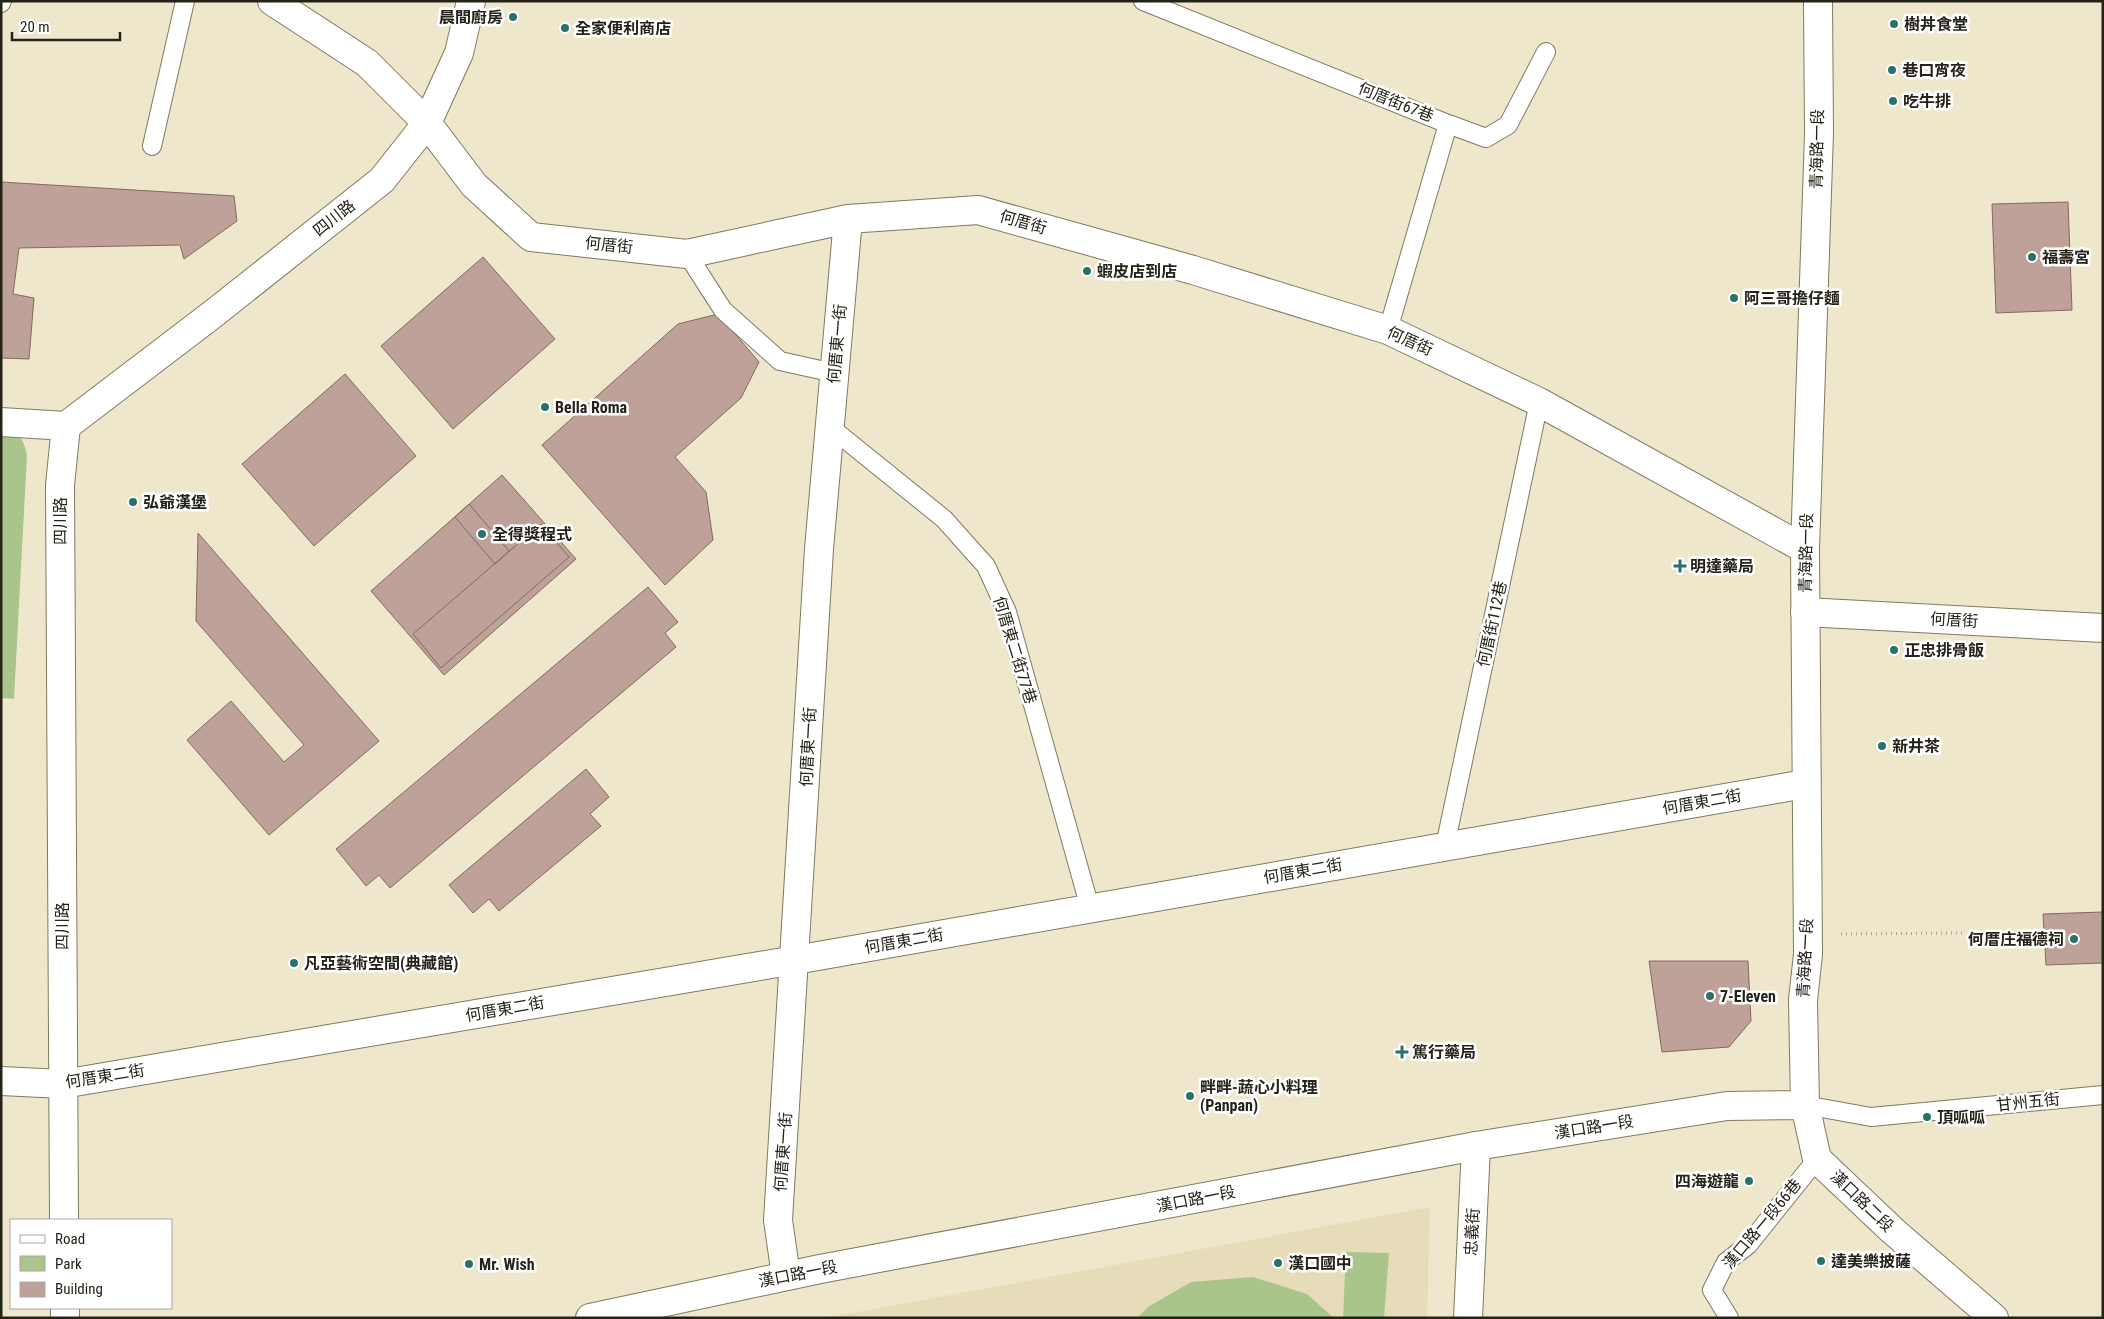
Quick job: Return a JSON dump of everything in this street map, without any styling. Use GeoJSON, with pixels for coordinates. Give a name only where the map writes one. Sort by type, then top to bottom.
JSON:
{"type":"FeatureCollection","features":[{"type":"Feature","properties":{"kind":"street","name":"何厝街"},"geometry":{"type":"LineString","coordinates":[[272,1],[368,63],[426,123],[474,185],[531,237],[688,254],[848,219],[978,210],[1193,270],[1388,330],[1539,402],[1805,549]]}},
{"type":"Feature","properties":{"kind":"street","name":"四川路"},"geometry":{"type":"LineString","coordinates":[[64,1219],[60,485],[66,426],[213,314],[382,180],[426,123],[459,53],[471,1]]}},
{"type":"Feature","properties":{"kind":"street","name":"青海路一段"},"geometry":{"type":"LineString","coordinates":[[1805,1105],[1803,1000],[1808,935],[1805,784],[1805,549],[1818,133],[1818,1]]}},
{"type":"Feature","properties":{"kind":"street","name":"何厝東一街"},"geometry":{"type":"LineString","coordinates":[[786,1276],[778,1220],[819,549],[848,219]]}},
{"type":"Feature","properties":{"kind":"street"},"geometry":{"type":"LineString","coordinates":[[1,422],[66,426]]}},
{"type":"Feature","properties":{"kind":"street","name":"何厝街"},"geometry":{"type":"LineString","coordinates":[[1806,612],[2103,628]]}},
{"type":"Feature","properties":{"kind":"street","name":"何厝東二街"},"geometry":{"type":"LineString","coordinates":[[1,1081],[63,1084],[795,960],[1805,784]]}},
{"type":"Feature","properties":{"kind":"street","name":"漢口路一段"},"geometry":{"type":"LineString","coordinates":[[590,1318],[786,1276],[1476,1146],[1727,1106],[1805,1105]]}},
{"type":"Feature","properties":{"kind":"street","name":"漢口路二段"},"geometry":{"type":"LineString","coordinates":[[1805,1105],[1817,1159],[1893,1231],[1994,1318]]}},
{"type":"Feature","properties":{"kind":"street","name":"忠義街"},"geometry":{"type":"LineString","coordinates":[[1468,1318],[1476,1146]]}},
{"type":"Feature","properties":{"kind":"lane"},"geometry":{"type":"LineString","coordinates":[[152,146],[185,1]]}},
{"type":"Feature","properties":{"kind":"lane","name":"何厝街67巷"},"geometry":{"type":"LineString","coordinates":[[1143,1],[1448,124],[1388,330]]}},
{"type":"Feature","properties":{"kind":"lane"},"geometry":{"type":"LineString","coordinates":[[1448,124],[1486,138],[1508,125],[1546,52]]}},
{"type":"Feature","properties":{"kind":"lane"},"geometry":{"type":"LineString","coordinates":[[688,254],[723,310],[780,361],[834,373]]}},
{"type":"Feature","properties":{"kind":"lane","name":"何厝街112巷"},"geometry":{"type":"LineString","coordinates":[[1445,846],[1539,402]]}},
{"type":"Feature","properties":{"kind":"lane","name":"何厝東二街77巷"},"geometry":{"type":"LineString","coordinates":[[830,427],[944,519],[986,566],[1006,612],[1090,908]]}},
{"type":"Feature","properties":{"kind":"lane","name":"甘州五街"},"geometry":{"type":"LineString","coordinates":[[1805,1105],[1871,1117],[2103,1095]]}},
{"type":"Feature","properties":{"kind":"lane","name":"漢口路一段66巷"},"geometry":{"type":"LineString","coordinates":[[1729,1318],[1712,1290],[1726,1262],[1748,1245],[1817,1159]]}},
{"type":"Feature","properties":{"kind":"path"},"geometry":{"type":"LineString","coordinates":[[1808,935],[1965,933]]}},
{"type":"Feature","properties":{"kind":"shaded area","name":"漢口國中"},"geometry":{"type":"Polygon","coordinates":[[[1430,1207],[1427,1318],[825,1318],[1430,1207]]]}},
{"type":"Feature","properties":{"kind":"green space"},"geometry":{"type":"Polygon","coordinates":[[[1,430],[19,437],[24,444],[27,455],[14,699],[1,698],[1,430]]]}},
{"type":"Feature","properties":{"kind":"green space"},"geometry":{"type":"Polygon","coordinates":[[[1346,1252],[1389,1253],[1384,1318],[1343,1318],[1346,1252]]]}},
{"type":"Feature","properties":{"kind":"green space"},"geometry":{"type":"Polygon","coordinates":[[[1253,1277],[1307,1294],[1334,1318],[1137,1318],[1148,1307],[1191,1282],[1253,1277]]]}},
{"type":"Feature","properties":{"kind":"building"},"geometry":{"type":"Polygon","coordinates":[[[1,182],[234,196],[237,221],[184,259],[180,245],[19,248],[13,294],[34,298],[29,359],[1,358],[1,182]]]}},
{"type":"Feature","properties":{"kind":"building","name":"福壽宮"},"geometry":{"type":"Polygon","coordinates":[[[2068,202],[2072,310],[1996,313],[1992,204],[2068,202]]]}},
{"type":"Feature","properties":{"kind":"building"},"geometry":{"type":"Polygon","coordinates":[[[483,257],[555,339],[453,429],[381,346],[483,257]]]}},
{"type":"Feature","properties":{"kind":"building"},"geometry":{"type":"Polygon","coordinates":[[[718,314],[759,362],[741,398],[675,457],[706,492],[713,540],[665,585],[542,445],[678,324],[718,314]]]}},
{"type":"Feature","properties":{"kind":"building"},"geometry":{"type":"Polygon","coordinates":[[[345,374],[416,456],[314,546],[242,464],[345,374]]]}},
{"type":"Feature","properties":{"kind":"building"},"geometry":{"type":"Polygon","coordinates":[[[502,475],[576,559],[444,675],[371,591],[502,475]]]}},
{"type":"Feature","properties":{"kind":"building","name":"全得獎程式"},"geometry":{"type":"Polygon","coordinates":[[[469,504],[509,551],[495,564],[455,517],[469,504]]]}},
{"type":"Feature","properties":{"kind":"building"},"geometry":{"type":"Polygon","coordinates":[[[541,524],[569,557],[441,668],[413,634],[541,524]]]}},
{"type":"Feature","properties":{"kind":"building"},"geometry":{"type":"Polygon","coordinates":[[[198,533],[379,741],[269,835],[187,740],[231,701],[284,762],[304,745],[196,621],[198,533]]]}},
{"type":"Feature","properties":{"kind":"building"},"geometry":{"type":"Polygon","coordinates":[[[648,587],[678,622],[665,633],[676,647],[390,888],[379,875],[366,886],[336,849],[648,587]]]}},
{"type":"Feature","properties":{"kind":"building"},"geometry":{"type":"Polygon","coordinates":[[[586,769],[609,797],[590,814],[601,826],[499,911],[489,899],[473,913],[449,885],[586,769]]]}},
{"type":"Feature","properties":{"kind":"building","name":"何厝庄福德祠"},"geometry":{"type":"Polygon","coordinates":[[[2103,912],[2103,963],[2046,965],[2043,914],[2103,912]]]}},
{"type":"Feature","properties":{"kind":"building"},"geometry":{"type":"Polygon","coordinates":[[[1649,961],[1748,961],[1751,1021],[1729,1047],[1662,1052],[1649,961]]]}},
{"type":"Feature","properties":{"kind":"place","name":"晨間廚房"},"geometry":{"type":"Point","coordinates":[513,17]}},
{"type":"Feature","properties":{"kind":"place","name":"樹丼食堂"},"geometry":{"type":"Point","coordinates":[1894,24]}},
{"type":"Feature","properties":{"kind":"place","name":"全家便利商店"},"geometry":{"type":"Point","coordinates":[565,28]}},
{"type":"Feature","properties":{"kind":"place","name":"巷口宵夜"},"geometry":{"type":"Point","coordinates":[1892,70]}},
{"type":"Feature","properties":{"kind":"place","name":"吃牛排"},"geometry":{"type":"Point","coordinates":[1893,101]}},
{"type":"Feature","properties":{"kind":"place","name":"福壽宮"},"geometry":{"type":"Point","coordinates":[2032,257]}},
{"type":"Feature","properties":{"kind":"place","name":"蝦皮店到店"},"geometry":{"type":"Point","coordinates":[1087,271]}},
{"type":"Feature","properties":{"kind":"place","name":"阿三哥擔仔麵"},"geometry":{"type":"Point","coordinates":[1734,298]}},
{"type":"Feature","properties":{"kind":"place","name":"Bella Roma"},"geometry":{"type":"Point","coordinates":[545,407]}},
{"type":"Feature","properties":{"kind":"place","name":"弘爺漢堡"},"geometry":{"type":"Point","coordinates":[133,502]}},
{"type":"Feature","properties":{"kind":"place","name":"全得獎程式"},"geometry":{"type":"Point","coordinates":[482,534]}},
{"type":"Feature","properties":{"kind":"place","name":"明達藥局"},"geometry":{"type":"Point","coordinates":[1680,566]}},
{"type":"Feature","properties":{"kind":"place","name":"正忠排骨飯"},"geometry":{"type":"Point","coordinates":[1894,650]}},
{"type":"Feature","properties":{"kind":"place","name":"新井茶"},"geometry":{"type":"Point","coordinates":[1882,746]}},
{"type":"Feature","properties":{"kind":"place","name":"何厝庄福德祠"},"geometry":{"type":"Point","coordinates":[2074,939]}},
{"type":"Feature","properties":{"kind":"place","name":"凡亞藝術空間(典藏館)"},"geometry":{"type":"Point","coordinates":[294,963]}},
{"type":"Feature","properties":{"kind":"place","name":"7-Eleven"},"geometry":{"type":"Point","coordinates":[1710,996]}},
{"type":"Feature","properties":{"kind":"place","name":"篤行藥局"},"geometry":{"type":"Point","coordinates":[1402,1052]}},
{"type":"Feature","properties":{"kind":"place","name":"畔畔-蔬心小料理 (Panpan)"},"geometry":{"type":"Point","coordinates":[1190,1096]}},
{"type":"Feature","properties":{"kind":"place","name":"頂呱呱"},"geometry":{"type":"Point","coordinates":[1927,1117]}},
{"type":"Feature","properties":{"kind":"place","name":"四海遊龍"},"geometry":{"type":"Point","coordinates":[1749,1181]}},
{"type":"Feature","properties":{"kind":"place","name":"達美樂披薩"},"geometry":{"type":"Point","coordinates":[1821,1261]}},
{"type":"Feature","properties":{"kind":"place","name":"漢口國中"},"geometry":{"type":"Point","coordinates":[1278,1263]}},
{"type":"Feature","properties":{"kind":"place","name":"Mr. Wish"},"geometry":{"type":"Point","coordinates":[469,1264]}}]}
